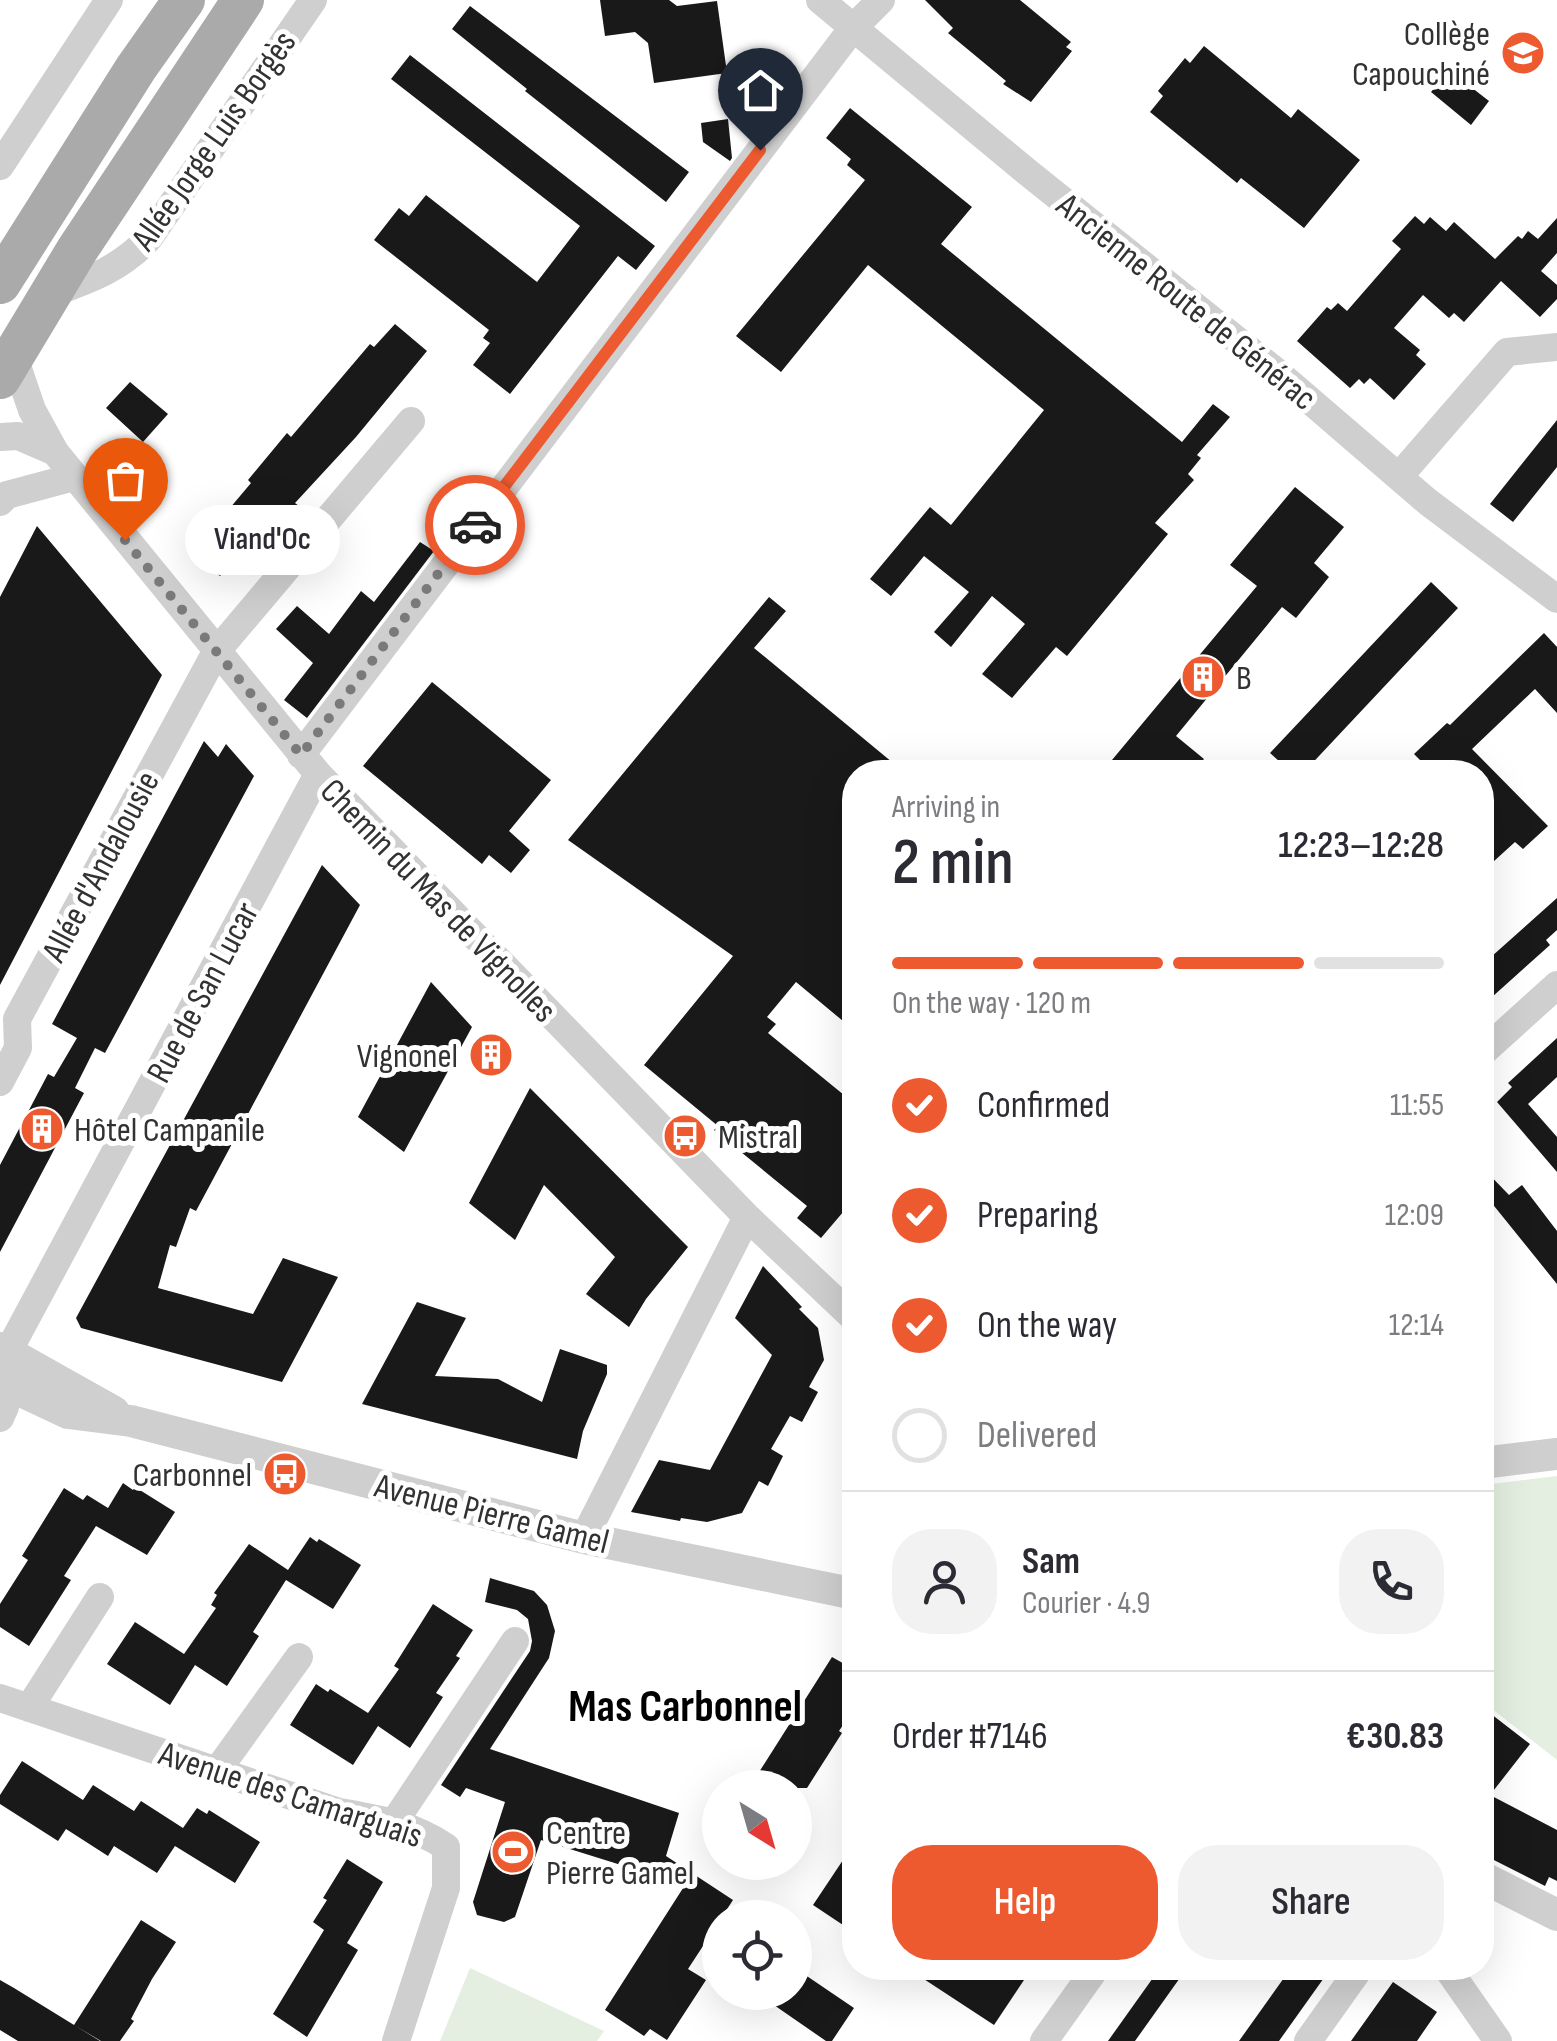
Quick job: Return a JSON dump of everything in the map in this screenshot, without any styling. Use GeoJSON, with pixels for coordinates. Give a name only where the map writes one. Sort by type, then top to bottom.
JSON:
{"type":"FeatureCollection","features":[{"type":"Feature","properties":{"kind":"main road"},"geometry":{"type":"LineString","coordinates":[[0,283],[184,0]]}},
{"type":"Feature","properties":{"kind":"main road"},"geometry":{"type":"LineString","coordinates":[[7,366],[243,0]]}},
{"type":"Feature","properties":{"kind":"street"},"geometry":{"type":"LineString","coordinates":[[0,166],[109,0]]}},
{"type":"Feature","properties":{"kind":"street","name":"Allée Jorge Luis Borgès"},"geometry":{"type":"LineString","coordinates":[[50,294],[112,269],[140,248],[313,0]]}},
{"type":"Feature","properties":{"kind":"street","name":"Ancienne Route de Générac"},"geometry":{"type":"LineString","coordinates":[[820,0],[1278,372],[1428,502],[1557,599]]}},
{"type":"Feature","properties":{"kind":"street","name":"Rue de San Lucar"},"geometry":{"type":"LineString","coordinates":[[0,1418],[5,1407],[4,1367],[310,764],[852,29],[881,0]]}},
{"type":"Feature","properties":{"kind":"street"},"geometry":{"type":"LineString","coordinates":[[1408,466],[1507,352],[1557,347]]}},
{"type":"Feature","properties":{"kind":"street","name":"Chemin du Mas de Vignolles"},"geometry":{"type":"LineString","coordinates":[[7,366],[54,452],[310,764],[747,1217],[842,1306]]}},
{"type":"Feature","properties":{"kind":"street","name":"Allée d'Andalousie"},"geometry":{"type":"LineString","coordinates":[[0,1082],[18,1048],[17,1019],[216,652],[410,421]]}},
{"type":"Feature","properties":{"kind":"street"},"geometry":{"type":"LineString","coordinates":[[0,436],[18,436],[54,452]]}},
{"type":"Feature","properties":{"kind":"street"},"geometry":{"type":"LineString","coordinates":[[0,502],[8,495],[74,477]]}},
{"type":"Feature","properties":{"kind":"street"},"geometry":{"type":"LineString","coordinates":[[1494,1041],[1557,985]]}},
{"type":"Feature","properties":{"kind":"street"},"geometry":{"type":"LineString","coordinates":[[584,1538],[747,1217]]}},
{"type":"Feature","properties":{"kind":"street","name":"Avenue Pierre Gamel"},"geometry":{"type":"LineString","coordinates":[[4,1367],[131,1422],[584,1538],[842,1591]]}},
{"type":"Feature","properties":{"kind":"street"},"geometry":{"type":"LineString","coordinates":[[1494,1462],[1557,1454]]}},
{"type":"Feature","properties":{"kind":"street"},"geometry":{"type":"LineString","coordinates":[[29,1708],[100,1597]]}},
{"type":"Feature","properties":{"kind":"street"},"geometry":{"type":"LineString","coordinates":[[395,1822],[515,1641]]}},
{"type":"Feature","properties":{"kind":"street"},"geometry":{"type":"LineString","coordinates":[[217,1771],[298,1656]]}},
{"type":"Feature","properties":{"kind":"street","name":"Avenue des Camarguais"},"geometry":{"type":"LineString","coordinates":[[0,1698],[338,1812],[422,1831],[446,1847],[446,1888],[396,2041]]}},
{"type":"Feature","properties":{"kind":"street"},"geometry":{"type":"LineString","coordinates":[[1494,1883],[1557,1915]]}},
{"type":"Feature","properties":{"kind":"street"},"geometry":{"type":"LineString","coordinates":[[1044,2041],[1087,1980]]}},
{"type":"Feature","properties":{"kind":"street"},"geometry":{"type":"LineString","coordinates":[[1308,2041],[1351,1980]]}},
{"type":"Feature","properties":{"kind":"street"},"geometry":{"type":"LineString","coordinates":[[1455,1980],[1496,2039]]}},
{"type":"Feature","properties":{"kind":"green space"},"geometry":{"type":"Polygon","coordinates":[[[1557,1476],[1557,1760],[1494,1710],[1494,1484],[1557,1476]]]}},
{"type":"Feature","properties":{"kind":"green space"},"geometry":{"type":"Polygon","coordinates":[[[470,1968],[604,2031],[597,2041],[440,2041],[470,1968]]]}},
{"type":"Feature","properties":{"kind":"building"},"geometry":{"type":"Polygon","coordinates":[[[600,0],[669,0],[677,6],[717,1],[727,73],[654,83],[648,43],[635,32],[605,36],[600,0]]]}},
{"type":"Feature","properties":{"kind":"building"},"geometry":{"type":"Polygon","coordinates":[[[925,0],[1020,0],[1071,42],[1066,47],[1072,51],[1031,102],[1003,84],[1006,81],[948,33],[953,28],[925,0]]]}},
{"type":"Feature","properties":{"kind":"building"},"geometry":{"type":"Polygon","coordinates":[[[470,6],[689,172],[666,202],[452,29],[470,6]]]}},
{"type":"Feature","properties":{"kind":"building"},"geometry":{"type":"Polygon","coordinates":[[[1204,46],[1291,118],[1298,109],[1360,160],[1304,228],[1241,178],[1237,183],[1150,112],[1163,96],[1158,91],[1185,58],[1190,63],[1204,46]]]}},
{"type":"Feature","properties":{"kind":"building"},"geometry":{"type":"Polygon","coordinates":[[[410,55],[655,246],[636,270],[618,256],[510,394],[473,365],[490,343],[483,338],[489,330],[374,240],[399,208],[409,216],[426,195],[537,282],[580,226],[391,79],[410,55]]]}},
{"type":"Feature","properties":{"kind":"building"},"geometry":{"type":"Polygon","coordinates":[[[1449,70],[1489,101],[1471,125],[1431,92],[1449,70]]]}},
{"type":"Feature","properties":{"kind":"building"},"geometry":{"type":"Polygon","coordinates":[[[850,108],[972,207],[941,244],[1182,442],[1213,404],[1230,417],[1197,455],[1201,458],[1188,474],[1194,480],[1155,523],[1168,534],[1067,656],[1056,647],[1012,698],[982,674],[1025,624],[992,596],[951,647],[934,632],[969,592],[924,556],[891,596],[870,579],[930,507],[951,525],[1044,410],[868,265],[781,372],[736,336],[865,180],[847,165],[851,159],[826,138],[850,108]]]}},
{"type":"Feature","properties":{"kind":"building"},"geometry":{"type":"Polygon","coordinates":[[[728,119],[730,161],[703,142],[701,123],[728,119]]]}},
{"type":"Feature","properties":{"kind":"building"},"geometry":{"type":"Polygon","coordinates":[[[1415,216],[1424,224],[1430,217],[1446,231],[1454,222],[1495,259],[1528,231],[1538,239],[1557,218],[1557,253],[1541,271],[1557,285],[1557,299],[1540,317],[1501,281],[1464,322],[1454,313],[1449,318],[1423,295],[1394,328],[1420,350],[1416,355],[1426,364],[1394,400],[1370,378],[1364,384],[1359,379],[1350,388],[1297,341],[1327,307],[1331,310],[1338,303],[1347,311],[1401,249],[1392,241],[1415,216]]]}},
{"type":"Feature","properties":{"kind":"building"},"geometry":{"type":"Polygon","coordinates":[[[395,324],[427,351],[295,503],[299,506],[244,572],[232,562],[220,576],[192,553],[287,433],[291,437],[370,344],[374,347],[395,324]]]}},
{"type":"Feature","properties":{"kind":"building"},"geometry":{"type":"Polygon","coordinates":[[[130,382],[168,414],[143,442],[106,408],[130,382]]]}},
{"type":"Feature","properties":{"kind":"building"},"geometry":{"type":"Polygon","coordinates":[[[1557,420],[1557,467],[1513,522],[1490,504],[1557,420]]]}},
{"type":"Feature","properties":{"kind":"building","name":"B"},"geometry":{"type":"Polygon","coordinates":[[[1295,487],[1344,527],[1314,563],[1329,577],[1296,618],[1282,607],[1176,736],[1203,760],[1112,760],[1257,586],[1230,565],[1295,487]]]}},
{"type":"Feature","properties":{"kind":"building"},"geometry":{"type":"Polygon","coordinates":[[[37,526],[162,675],[0,985],[0,597],[37,526]]]}},
{"type":"Feature","properties":{"kind":"building"},"geometry":{"type":"Polygon","coordinates":[[[420,542],[434,551],[307,718],[284,700],[313,663],[276,629],[297,606],[329,634],[361,591],[374,602],[420,542]]]}},
{"type":"Feature","properties":{"kind":"building"},"geometry":{"type":"Polygon","coordinates":[[[1431,582],[1458,608],[1315,760],[1278,760],[1270,753],[1431,582]]]}},
{"type":"Feature","properties":{"kind":"building"},"geometry":{"type":"Polygon","coordinates":[[[769,597],[786,611],[754,648],[889,760],[842,760],[842,1020],[796,982],[767,1017],[776,1024],[768,1033],[842,1093],[842,1213],[821,1238],[797,1218],[807,1206],[714,1130],[718,1126],[644,1065],[733,956],[568,840],[769,597]]]}},
{"type":"Feature","properties":{"kind":"building"},"geometry":{"type":"Polygon","coordinates":[[[1544,633],[1557,647],[1557,713],[1535,689],[1472,749],[1483,760],[1420,760],[1414,754],[1447,723],[1450,725],[1544,633]]]}},
{"type":"Feature","properties":{"kind":"building"},"geometry":{"type":"Polygon","coordinates":[[[432,682],[551,780],[509,831],[530,850],[511,873],[489,855],[482,864],[363,766],[432,682]]]}},
{"type":"Feature","properties":{"kind":"building"},"geometry":{"type":"Polygon","coordinates":[[[204,741],[218,757],[226,744],[254,776],[105,1053],[95,1048],[75,1088],[84,1093],[0,1252],[0,1165],[48,1074],[54,1077],[77,1038],[52,1024],[204,741]]]}},
{"type":"Feature","properties":{"kind":"building"},"geometry":{"type":"Polygon","coordinates":[[[1494,771],[1548,826],[1523,849],[1515,842],[1494,861],[1494,771]]]}},
{"type":"Feature","properties":{"kind":"building"},"geometry":{"type":"Polygon","coordinates":[[[322,865],[360,905],[196,1211],[190,1208],[176,1247],[170,1245],[158,1288],[253,1314],[283,1258],[338,1277],[282,1382],[81,1328],[76,1318],[322,865]]]}},
{"type":"Feature","properties":{"kind":"building"},"geometry":{"type":"Polygon","coordinates":[[[1557,898],[1557,930],[1546,940],[1550,945],[1494,995],[1494,954],[1557,898]]]}},
{"type":"Feature","properties":{"kind":"building"},"geometry":{"type":"Polygon","coordinates":[[[431,982],[472,1027],[404,1152],[358,1117],[431,982]]]}},
{"type":"Feature","properties":{"kind":"building"},"geometry":{"type":"Polygon","coordinates":[[[1557,1038],[1557,1077],[1528,1104],[1557,1137],[1557,1172],[1497,1102],[1512,1087],[1508,1083],[1557,1038]]]}},
{"type":"Feature","properties":{"kind":"building"},"geometry":{"type":"Polygon","coordinates":[[[530,1088],[688,1247],[629,1327],[586,1294],[615,1257],[544,1185],[515,1240],[469,1203],[530,1088]]]}},
{"type":"Feature","properties":{"kind":"building"},"geometry":{"type":"Polygon","coordinates":[[[1494,1179],[1509,1195],[1522,1185],[1557,1231],[1557,1284],[1494,1206],[1494,1179]]]}},
{"type":"Feature","properties":{"kind":"building"},"geometry":{"type":"Polygon","coordinates":[[[763,1266],[818,1328],[824,1360],[809,1387],[818,1392],[802,1422],[790,1416],[771,1449],[783,1456],[768,1486],[759,1481],[742,1513],[707,1522],[631,1512],[659,1460],[710,1470],[772,1355],[735,1318],[763,1266]]]}},
{"type":"Feature","properties":{"kind":"building"},"geometry":{"type":"Polygon","coordinates":[[[417,1302],[466,1318],[435,1376],[498,1379],[542,1402],[560,1349],[607,1365],[577,1459],[362,1404],[417,1302]]]}},
{"type":"Feature","properties":{"kind":"building"},"geometry":{"type":"Polygon","coordinates":[[[123,1483],[175,1512],[147,1555],[96,1526],[64,1576],[71,1580],[29,1646],[0,1627],[0,1604],[28,1560],[22,1556],[64,1488],[83,1500],[87,1495],[108,1508],[123,1483]]]}},
{"type":"Feature","properties":{"kind":"building"},"geometry":{"type":"Polygon","coordinates":[[[310,1537],[361,1565],[333,1609],[286,1580],[253,1632],[259,1636],[227,1686],[195,1665],[170,1705],[107,1664],[135,1622],[184,1654],[216,1608],[211,1605],[217,1595],[214,1593],[249,1544],[288,1570],[310,1537]]]}},
{"type":"Feature","properties":{"kind":"building"},"geometry":{"type":"Polygon","coordinates":[[[490,1578],[534,1591],[547,1605],[555,1631],[549,1658],[490,1749],[679,1813],[666,1856],[733,1900],[702,1900],[702,1948],[688,1969],[702,1978],[702,1986],[667,2040],[650,2029],[644,2036],[605,2010],[685,1885],[541,1840],[515,1917],[504,1922],[477,1915],[473,1902],[505,1802],[466,1788],[460,1797],[441,1785],[530,1651],[532,1641],[528,1619],[517,1610],[485,1602],[490,1578]]]}},
{"type":"Feature","properties":{"kind":"building"},"geometry":{"type":"Polygon","coordinates":[[[433,1604],[473,1630],[436,1693],[443,1697],[410,1748],[378,1726],[353,1765],[290,1725],[316,1684],[368,1713],[399,1669],[394,1666],[433,1604]]]}},
{"type":"Feature","properties":{"kind":"building"},"geometry":{"type":"Polygon","coordinates":[[[832,1657],[842,1663],[842,1733],[812,1780],[812,1770],[760,1770],[832,1657]]]}},
{"type":"Feature","properties":{"kind":"building"},"geometry":{"type":"Polygon","coordinates":[[[1494,1716],[1530,1744],[1494,1790],[1494,1716]]]}},
{"type":"Feature","properties":{"kind":"building"},"geometry":{"type":"Polygon","coordinates":[[[22,1761],[83,1800],[93,1785],[134,1811],[141,1801],[183,1828],[197,1808],[207,1814],[209,1810],[260,1842],[235,1883],[175,1846],[157,1873],[114,1846],[108,1856],[66,1829],[58,1841],[0,1804],[0,1795],[22,1761]]]}},
{"type":"Feature","properties":{"kind":"building"},"geometry":{"type":"Polygon","coordinates":[[[1494,1797],[1557,1830],[1557,1881],[1549,1877],[1545,1886],[1494,1860],[1494,1797]]]}},
{"type":"Feature","properties":{"kind":"building"},"geometry":{"type":"Polygon","coordinates":[[[347,1859],[383,1882],[347,1943],[358,1950],[307,2037],[273,2014],[324,1930],[313,1922],[347,1859]]]}},
{"type":"Feature","properties":{"kind":"building"},"geometry":{"type":"Polygon","coordinates":[[[842,1862],[842,1924],[813,1905],[842,1862]]]}},
{"type":"Feature","properties":{"kind":"building"},"geometry":{"type":"Polygon","coordinates":[[[141,1920],[176,1942],[120,2041],[101,2041],[74,2025],[141,1920]]]}},
{"type":"Feature","properties":{"kind":"building"},"geometry":{"type":"Polygon","coordinates":[[[0,1980],[100,2041],[18,2041],[0,2030],[0,1980]]]}},
{"type":"Feature","properties":{"kind":"building"},"geometry":{"type":"Polygon","coordinates":[[[812,1980],[854,2008],[832,2041],[826,2041],[781,2010],[812,2010],[812,1980]]]}},
{"type":"Feature","properties":{"kind":"building"},"geometry":{"type":"Polygon","coordinates":[[[925,1980],[1024,1980],[994,2025],[925,1980]]]}},
{"type":"Feature","properties":{"kind":"building"},"geometry":{"type":"Polygon","coordinates":[[[1151,1980],[1178,1980],[1135,2041],[1108,2041],[1151,1980]]]}},
{"type":"Feature","properties":{"kind":"building"},"geometry":{"type":"Polygon","coordinates":[[[1282,1980],[1322,1980],[1279,2041],[1239,2041],[1282,1980]]]}},
{"type":"Feature","properties":{"kind":"building"},"geometry":{"type":"Polygon","coordinates":[[[1393,1982],[1437,2012],[1417,2041],[1351,2041],[1393,1982]]]}},
{"type":"Feature","properties":{"kind":"way so far"},"geometry":{"type":"LineString","coordinates":[[125,540],[301,755],[475,525]]}},
{"type":"Feature","properties":{"kind":"place","name":"Collège Capouchiné"},"geometry":{"type":"Point","coordinates":[1523,53]}},
{"type":"Feature","properties":{"kind":"place","name":"Viand'Oc"},"geometry":{"type":"Point","coordinates":[125,540]}},
{"type":"Feature","properties":{"kind":"place","name":"B"},"geometry":{"type":"Point","coordinates":[1203,677]}},
{"type":"Feature","properties":{"kind":"place","name":"Vignonel"},"geometry":{"type":"Point","coordinates":[491,1055]}},
{"type":"Feature","properties":{"kind":"place","name":"Hôtel Campanile"},"geometry":{"type":"Point","coordinates":[42,1129]}},
{"type":"Feature","properties":{"kind":"place","name":"Mistral"},"geometry":{"type":"Point","coordinates":[685,1136]}},
{"type":"Feature","properties":{"kind":"place","name":"Carbonnel"},"geometry":{"type":"Point","coordinates":[285,1474]}},
{"type":"Feature","properties":{"kind":"place","name":"Centre Pierre Gamel"},"geometry":{"type":"Point","coordinates":[513,1852]}},
{"type":"Feature","properties":{"kind":"district","name":"Mas Carbonnel"},"geometry":{"type":"Point","coordinates":[685,1705]}},
{"type":"Feature","properties":{"kind":"route"},"geometry":{"type":"LineString","coordinates":[[475,525],[760,150]]}}]}
